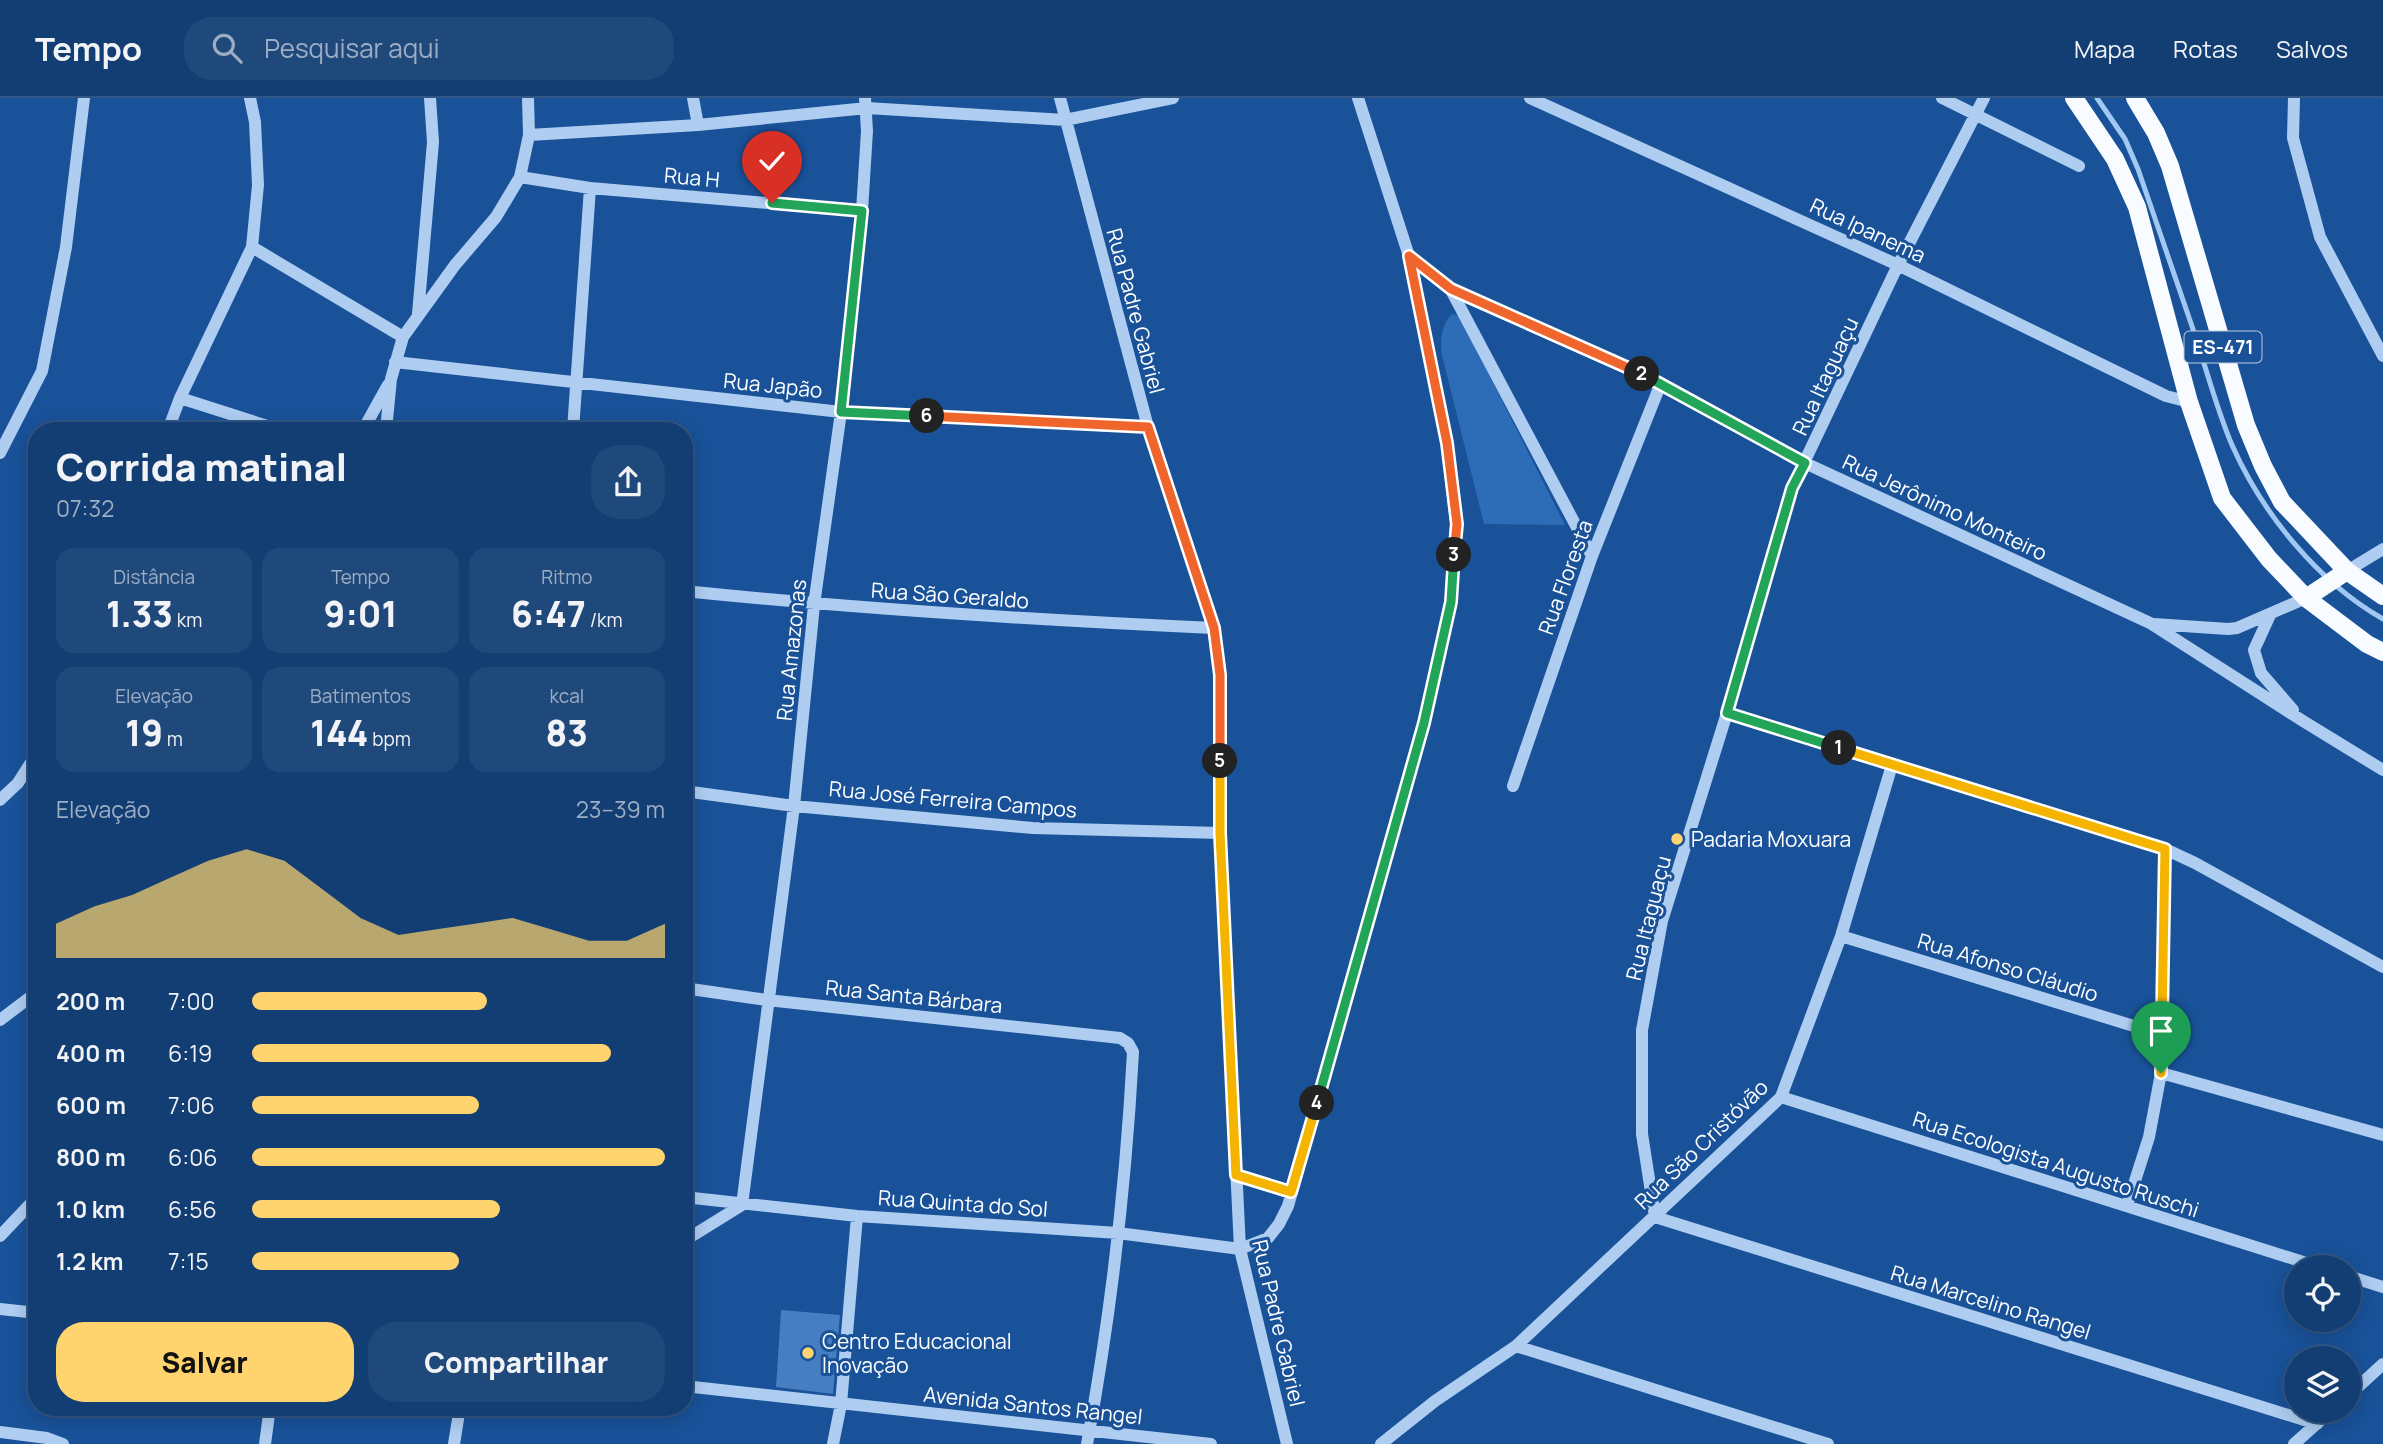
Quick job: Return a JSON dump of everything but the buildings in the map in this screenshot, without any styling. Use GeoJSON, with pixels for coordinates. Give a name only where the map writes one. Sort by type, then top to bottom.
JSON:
{"type":"FeatureCollection","features":[{"type":"Feature","properties":{"kind":"main road","name":"ES-471"},"geometry":{"type":"LineString","coordinates":[[2074,98],[2115,159],[2137,207],[2189,402],[2222,498],[2269,559],[2367,644],[2383,652]]}},
{"type":"Feature","properties":{"kind":"main road","name":"ES-471"},"geometry":{"type":"LineString","coordinates":[[2135,98],[2156,133],[2170,166],[2246,425],[2263,466],[2282,502],[2342,575],[2383,596]]}},
{"type":"Feature","properties":{"kind":"main road"},"geometry":{"type":"LineString","coordinates":[[2312,595],[2342,575]]}},
{"type":"Feature","properties":{"kind":"street"},"geometry":{"type":"LineString","coordinates":[[0,453],[41,371],[66,247],[84,98]]}},
{"type":"Feature","properties":{"kind":"street"},"geometry":{"type":"LineString","coordinates":[[170,422],[252,247],[258,186],[255,122],[250,98]]}},
{"type":"Feature","properties":{"kind":"street"},"geometry":{"type":"LineString","coordinates":[[418,315],[433,142],[430,98]]}},
{"type":"Feature","properties":{"kind":"street"},"geometry":{"type":"LineString","coordinates":[[387,422],[391,379],[404,337],[455,265],[496,217],[520,177],[529,135],[528,98]]}},
{"type":"Feature","properties":{"kind":"street"},"geometry":{"type":"LineString","coordinates":[[693,98],[698,125]]}},
{"type":"Feature","properties":{"kind":"street","name":"Rua Padre Gabriel"},"geometry":{"type":"LineString","coordinates":[[1060,98],[1148,427],[1214,628],[1220,675],[1220,833],[1240,1248],[1287,1444]]}},
{"type":"Feature","properties":{"kind":"street"},"geometry":{"type":"LineString","coordinates":[[529,135],[698,125],[866,103],[1065,120],[1173,98]]}},
{"type":"Feature","properties":{"kind":"street"},"geometry":{"type":"LineString","coordinates":[[1240,1248],[1268,1238],[1279,1224],[1291,1192],[1424,723],[1451,602],[1457,524],[1447,443],[1409,256],[1358,98]]}},
{"type":"Feature","properties":{"kind":"street","name":"Rua Ipanema"},"geometry":{"type":"LineString","coordinates":[[1530,98],[1898,265],[2166,396],[2189,402]]}},
{"type":"Feature","properties":{"kind":"street"},"geometry":{"type":"LineString","coordinates":[[1942,98],[2079,166]]}},
{"type":"Feature","properties":{"kind":"street","name":"Rua Itaguaçu"},"geometry":{"type":"LineString","coordinates":[[1655,1217],[1642,1134],[1642,1030],[1662,921],[1727,713],[1792,488],[1898,265],[1984,98]]}},
{"type":"Feature","properties":{"kind":"street"},"geometry":{"type":"LineString","coordinates":[[2294,98],[2293,138],[2320,237],[2379,341],[2383,356]]}},
{"type":"Feature","properties":{"kind":"street","name":"Rua Amazonas"},"geometry":{"type":"LineString","coordinates":[[742,1205],[794,806],[814,605],[841,412],[862,211],[866,103]]}},
{"type":"Feature","properties":{"kind":"street","name":"Rua H"},"geometry":{"type":"LineString","coordinates":[[520,177],[590,188],[862,211]]}},
{"type":"Feature","properties":{"kind":"street"},"geometry":{"type":"LineString","coordinates":[[574,422],[590,188]]}},
{"type":"Feature","properties":{"kind":"street"},"geometry":{"type":"LineString","coordinates":[[252,247],[404,337]]}},
{"type":"Feature","properties":{"kind":"street","name":"Rua Jerônimo Monteiro"},"geometry":{"type":"LineString","coordinates":[[1409,256],[1451,289],[1661,383],[1805,463],[2150,623],[2383,770]]}},
{"type":"Feature","properties":{"kind":"street"},"geometry":{"type":"LineString","coordinates":[[1451,289],[1592,556]]}},
{"type":"Feature","properties":{"kind":"street","name":"Rua Japão"},"geometry":{"type":"LineString","coordinates":[[395,362],[841,412],[1148,427]]}},
{"type":"Feature","properties":{"kind":"street"},"geometry":{"type":"LineString","coordinates":[[367,422],[391,379]]}},
{"type":"Feature","properties":{"kind":"street","name":"Rua Floresta"},"geometry":{"type":"LineString","coordinates":[[1513,786],[1592,556],[1661,383]]}},
{"type":"Feature","properties":{"kind":"street"},"geometry":{"type":"LineString","coordinates":[[180,398],[255,422]]}},
{"type":"Feature","properties":{"kind":"street"},"geometry":{"type":"LineString","coordinates":[[2342,575],[2383,549]]}},
{"type":"Feature","properties":{"kind":"street","name":"Rua São Geraldo"},"geometry":{"type":"LineString","coordinates":[[693,592],[814,605],[1214,628]]}},
{"type":"Feature","properties":{"kind":"street"},"geometry":{"type":"LineString","coordinates":[[2150,623],[2237,628],[2312,595]]}},
{"type":"Feature","properties":{"kind":"street"},"geometry":{"type":"LineString","coordinates":[[2270,615],[2254,650],[2261,673],[2303,721]]}},
{"type":"Feature","properties":{"kind":"street"},"geometry":{"type":"LineString","coordinates":[[1727,713],[2165,849],[2383,967]]}},
{"type":"Feature","properties":{"kind":"street","name":"Rua São Cristóvão"},"geometry":{"type":"LineString","coordinates":[[1381,1444],[1435,1401],[1516,1346],[1781,1097],[1841,936],[1892,765]]}},
{"type":"Feature","properties":{"kind":"street"},"geometry":{"type":"LineString","coordinates":[[0,800],[18,783],[28,767]]}},
{"type":"Feature","properties":{"kind":"street","name":"Rua José Ferreira Campos"},"geometry":{"type":"LineString","coordinates":[[693,792],[794,806],[1033,828],[1220,833]]}},
{"type":"Feature","properties":{"kind":"street"},"geometry":{"type":"LineString","coordinates":[[2127,1206],[2149,1137],[2161,1073],[2165,849]]}},
{"type":"Feature","properties":{"kind":"street","name":"Rua Afonso Cláudio"},"geometry":{"type":"LineString","coordinates":[[1841,936],[2163,1035]]}},
{"type":"Feature","properties":{"kind":"street","name":"Rua Santa Bárbara"},"geometry":{"type":"LineString","coordinates":[[693,989],[767,1000],[1119,1038],[1128,1043],[1133,1052],[1129,1132],[1118,1233]]}},
{"type":"Feature","properties":{"kind":"street"},"geometry":{"type":"LineString","coordinates":[[0,1020],[28,999]]}},
{"type":"Feature","properties":{"kind":"street"},"geometry":{"type":"LineString","coordinates":[[2161,1073],[2383,1135]]}},
{"type":"Feature","properties":{"kind":"street","name":"Rua Ecologista Augusto Ruschi"},"geometry":{"type":"LineString","coordinates":[[1781,1097],[2284,1256]]}},
{"type":"Feature","properties":{"kind":"street"},"geometry":{"type":"LineString","coordinates":[[1236,1175],[1291,1192]]}},
{"type":"Feature","properties":{"kind":"street","name":"Rua Quinta do Sol"},"geometry":{"type":"LineString","coordinates":[[693,1198],[856,1216],[1118,1233],[1240,1248]]}},
{"type":"Feature","properties":{"kind":"street"},"geometry":{"type":"LineString","coordinates":[[693,1235],[742,1205]]}},
{"type":"Feature","properties":{"kind":"street"},"geometry":{"type":"LineString","coordinates":[[0,1236],[28,1206]]}},
{"type":"Feature","properties":{"kind":"street"},"geometry":{"type":"LineString","coordinates":[[833,1444],[841,1404],[856,1216]]}},
{"type":"Feature","properties":{"kind":"street","name":"Rua Marcelino Rangel"},"geometry":{"type":"LineString","coordinates":[[1655,1217],[2317,1424]]}},
{"type":"Feature","properties":{"kind":"street"},"geometry":{"type":"LineString","coordinates":[[1087,1444],[1118,1233]]}},
{"type":"Feature","properties":{"kind":"street"},"geometry":{"type":"LineString","coordinates":[[2361,1280],[2383,1287]]}},
{"type":"Feature","properties":{"kind":"street"},"geometry":{"type":"LineString","coordinates":[[0,1309],[28,1312]]}},
{"type":"Feature","properties":{"kind":"street"},"geometry":{"type":"LineString","coordinates":[[1516,1346],[1828,1444]]}},
{"type":"Feature","properties":{"kind":"street"},"geometry":{"type":"LineString","coordinates":[[2361,1384],[2383,1364]]}},
{"type":"Feature","properties":{"kind":"street","name":"Avenida Santos Rangel"},"geometry":{"type":"LineString","coordinates":[[693,1386],[1210,1444]]}},
{"type":"Feature","properties":{"kind":"street"},"geometry":{"type":"LineString","coordinates":[[265,1444],[269,1416]]}},
{"type":"Feature","properties":{"kind":"street"},"geometry":{"type":"LineString","coordinates":[[454,1444],[459,1416]]}},
{"type":"Feature","properties":{"kind":"street"},"geometry":{"type":"LineString","coordinates":[[2294,1444],[2317,1424]]}},
{"type":"Feature","properties":{"kind":"street"},"geometry":{"type":"LineString","coordinates":[[0,1432],[47,1437],[62,1444]]}},
{"type":"Feature","properties":{"kind":"shaded area"},"geometry":{"type":"Polygon","coordinates":[[[1452,314],[1459,316],[1565,525],[1484,524],[1442,355],[1442,333],[1452,314]]]}},
{"type":"Feature","properties":{"kind":"waterway"},"geometry":{"type":"LineString","coordinates":[[2097,98],[2125,139],[2138,169],[2222,418],[2244,470],[2259,496],[2294,544],[2336,586],[2383,619]]}},
{"type":"Feature","properties":{"kind":"place","name":"Padaria Moxuara"},"geometry":{"type":"Point","coordinates":[1677,839]}},
{"type":"Feature","properties":{"kind":"place","name":"Centro Educacional Inovação"},"geometry":{"type":"Point","coordinates":[808,1353]}},
{"type":"Feature","properties":{"kind":"route"},"geometry":{"type":"LineString","coordinates":[[772,203],[862,211],[841,412],[1148,427],[1214,628],[1220,675],[1220,833],[1236,1175],[1291,1192],[1424,723],[1451,602],[1457,524],[1447,443],[1409,256],[1451,289],[1661,383],[1805,463],[1792,488],[1727,713],[2165,849],[2161,1073]]}}]}
